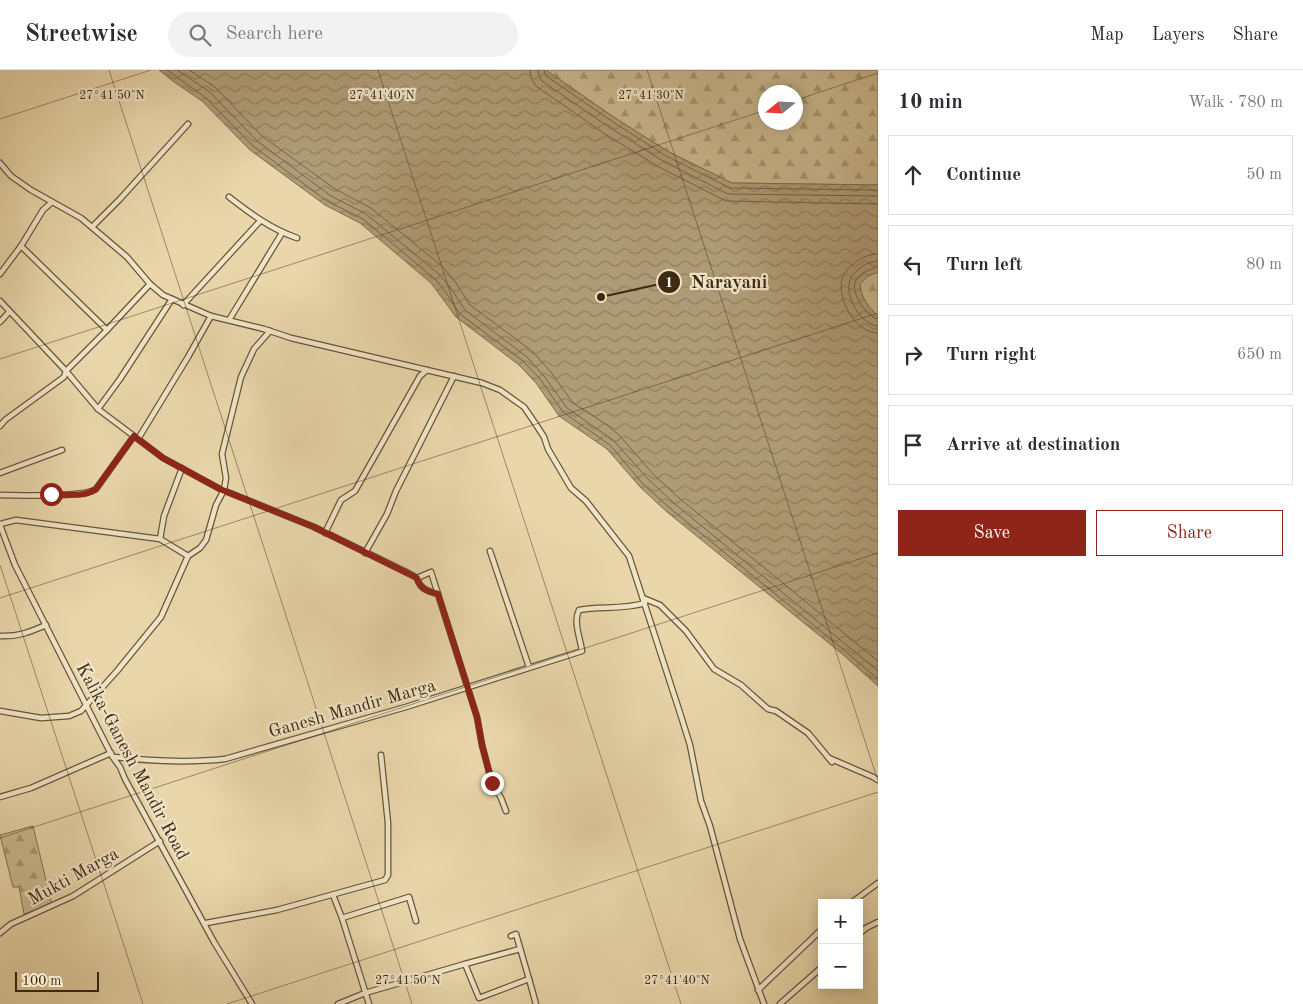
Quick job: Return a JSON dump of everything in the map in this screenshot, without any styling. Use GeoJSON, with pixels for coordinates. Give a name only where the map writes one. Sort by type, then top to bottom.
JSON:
{"type":"FeatureCollection","features":[{"type":"Feature","properties":{"kind":"street"},"geometry":{"type":"LineString","coordinates":[[92,227],[188,124]]}},
{"type":"Feature","properties":{"kind":"street"},"geometry":{"type":"LineString","coordinates":[[0,163],[11,176],[52,202],[82,218],[127,257],[150,284],[163,295],[183,305],[212,316],[329,348],[454,376],[500,390],[524,407],[544,438],[548,449],[571,488],[586,501],[628,556],[690,745],[701,801],[710,826],[740,939],[764,1004]]}},
{"type":"Feature","properties":{"kind":"street"},"geometry":{"type":"LineString","coordinates":[[229,197],[260,221],[282,233],[297,238]]}},
{"type":"Feature","properties":{"kind":"street"},"geometry":{"type":"LineString","coordinates":[[0,274],[21,246],[43,210],[52,202]]}},
{"type":"Feature","properties":{"kind":"street"},"geometry":{"type":"LineString","coordinates":[[183,305],[260,221]]}},
{"type":"Feature","properties":{"kind":"street"},"geometry":{"type":"LineString","coordinates":[[229,320],[282,233]]}},
{"type":"Feature","properties":{"kind":"street"},"geometry":{"type":"LineString","coordinates":[[21,246],[107,330]]}},
{"type":"Feature","properties":{"kind":"street"},"geometry":{"type":"LineString","coordinates":[[0,426],[5,420],[64,376],[66,371],[150,284]]}},
{"type":"Feature","properties":{"kind":"street"},"geometry":{"type":"LineString","coordinates":[[98,409],[172,299]]}},
{"type":"Feature","properties":{"kind":"street"},"geometry":{"type":"LineString","coordinates":[[0,301],[66,371],[98,409],[163,458],[224,490],[325,533],[417,578],[422,589],[438,594]]}},
{"type":"Feature","properties":{"kind":"street"},"geometry":{"type":"LineString","coordinates":[[0,322],[9,312]]}},
{"type":"Feature","properties":{"kind":"street"},"geometry":{"type":"LineString","coordinates":[[0,495],[74,495],[92,492],[96,489],[136,438],[212,316]]}},
{"type":"Feature","properties":{"kind":"street"},"geometry":{"type":"LineString","coordinates":[[0,710],[41,718],[69,716],[80,711],[161,617],[188,556],[200,548],[206,540],[216,505],[224,490],[226,478],[222,454],[241,377],[254,348],[270,331]]}},
{"type":"Feature","properties":{"kind":"street"},"geometry":{"type":"LineString","coordinates":[[325,533],[341,500],[355,491],[420,376],[427,370]]}},
{"type":"Feature","properties":{"kind":"street"},"geometry":{"type":"LineString","coordinates":[[365,553],[387,514],[396,491],[454,376]]}},
{"type":"Feature","properties":{"kind":"street"},"geometry":{"type":"LineString","coordinates":[[0,473],[62,450]]}},
{"type":"Feature","properties":{"kind":"street"},"geometry":{"type":"LineString","coordinates":[[160,539],[164,516],[182,468]]}},
{"type":"Feature","properties":{"kind":"street"},"geometry":{"type":"LineString","coordinates":[[0,524],[16,520],[160,539],[188,556]]}},
{"type":"Feature","properties":{"kind":"street","name":"Kalika-Ganesh Mandir Road"},"geometry":{"type":"LineString","coordinates":[[0,524],[16,565],[86,706],[206,923],[214,942],[252,1004]]}},
{"type":"Feature","properties":{"kind":"street"},"geometry":{"type":"LineString","coordinates":[[0,545],[7,542]]}},
{"type":"Feature","properties":{"kind":"street"},"geometry":{"type":"LineString","coordinates":[[490,550],[529,667]]}},
{"type":"Feature","properties":{"kind":"street"},"geometry":{"type":"LineString","coordinates":[[417,578],[431,572],[477,717],[492,783],[502,798],[506,812]]}},
{"type":"Feature","properties":{"kind":"street"},"geometry":{"type":"LineString","coordinates":[[644,600],[660,605],[666,610],[686,631],[714,669],[741,685],[768,709],[776,711],[808,733],[830,760],[873,776],[878,780]]}},
{"type":"Feature","properties":{"kind":"street","name":"Ganesh Mandir Marga"},"geometry":{"type":"LineString","coordinates":[[112,755],[163,761],[225,759],[468,688],[582,651],[576,624],[579,610],[590,608],[624,608],[644,600]]}},
{"type":"Feature","properties":{"kind":"street"},"geometry":{"type":"LineString","coordinates":[[0,636],[24,635],[46,625]]}},
{"type":"Feature","properties":{"kind":"street"},"geometry":{"type":"LineString","coordinates":[[0,797],[31,788],[112,755]]}},
{"type":"Feature","properties":{"kind":"street"},"geometry":{"type":"LineString","coordinates":[[206,923],[277,910],[385,880],[388,875],[388,823],[381,755]]}},
{"type":"Feature","properties":{"kind":"street","name":"Mukti Marga"},"geometry":{"type":"LineString","coordinates":[[0,933],[12,924],[73,896],[160,841]]}},
{"type":"Feature","properties":{"kind":"street"},"geometry":{"type":"LineString","coordinates":[[856,899],[878,883]]}},
{"type":"Feature","properties":{"kind":"street"},"geometry":{"type":"LineString","coordinates":[[333,895],[369,1004]]}},
{"type":"Feature","properties":{"kind":"street"},"geometry":{"type":"LineString","coordinates":[[342,918],[409,897],[416,921]]}},
{"type":"Feature","properties":{"kind":"street"},"geometry":{"type":"LineString","coordinates":[[863,931],[878,922]]}},
{"type":"Feature","properties":{"kind":"street"},"geometry":{"type":"LineString","coordinates":[[758,990],[818,933]]}},
{"type":"Feature","properties":{"kind":"street"},"geometry":{"type":"LineString","coordinates":[[511,936],[516,934],[536,1004]]}},
{"type":"Feature","properties":{"kind":"street"},"geometry":{"type":"LineString","coordinates":[[338,1004],[365,993],[520,949]]}},
{"type":"Feature","properties":{"kind":"street"},"geometry":{"type":"LineString","coordinates":[[465,964],[477,996],[480,999],[529,979]]}},
{"type":"Feature","properties":{"kind":"street"},"geometry":{"type":"LineString","coordinates":[[780,1004],[818,971]]}},
{"type":"Feature","properties":{"kind":"green space"},"geometry":{"type":"Polygon","coordinates":[[[546,70],[878,70],[878,185],[732,183],[669,152],[615,118],[546,70]]]}},
{"type":"Feature","properties":{"kind":"green space"},"geometry":{"type":"Polygon","coordinates":[[[878,272],[878,317],[866,302],[860,284],[868,276],[878,272]]]}},
{"type":"Feature","properties":{"kind":"green space"},"geometry":{"type":"Polygon","coordinates":[[[33,826],[52,905],[24,914],[19,887],[13,887],[0,835],[33,826]]]}},
{"type":"Feature","properties":{"kind":"water"},"geometry":{"type":"Polygon","coordinates":[[[159,70],[546,70],[615,118],[669,152],[732,183],[878,185],[878,272],[868,276],[860,284],[866,302],[878,317],[878,686],[841,653],[667,512],[641,488],[607,449],[559,416],[536,383],[519,365],[456,317],[431,283],[360,223],[325,205],[250,150],[202,101],[159,70]]]}},
{"type":"Feature","properties":{"kind":"place","name":"Narayani"},"geometry":{"type":"Point","coordinates":[601,297]}},
{"type":"Feature","properties":{"kind":"route"},"geometry":{"type":"LineString","coordinates":[[51,494],[74,495],[92,492],[134,436],[163,458],[220,489],[314,527],[417,578],[422,589],[438,594],[477,717],[492,783]]}}]}
